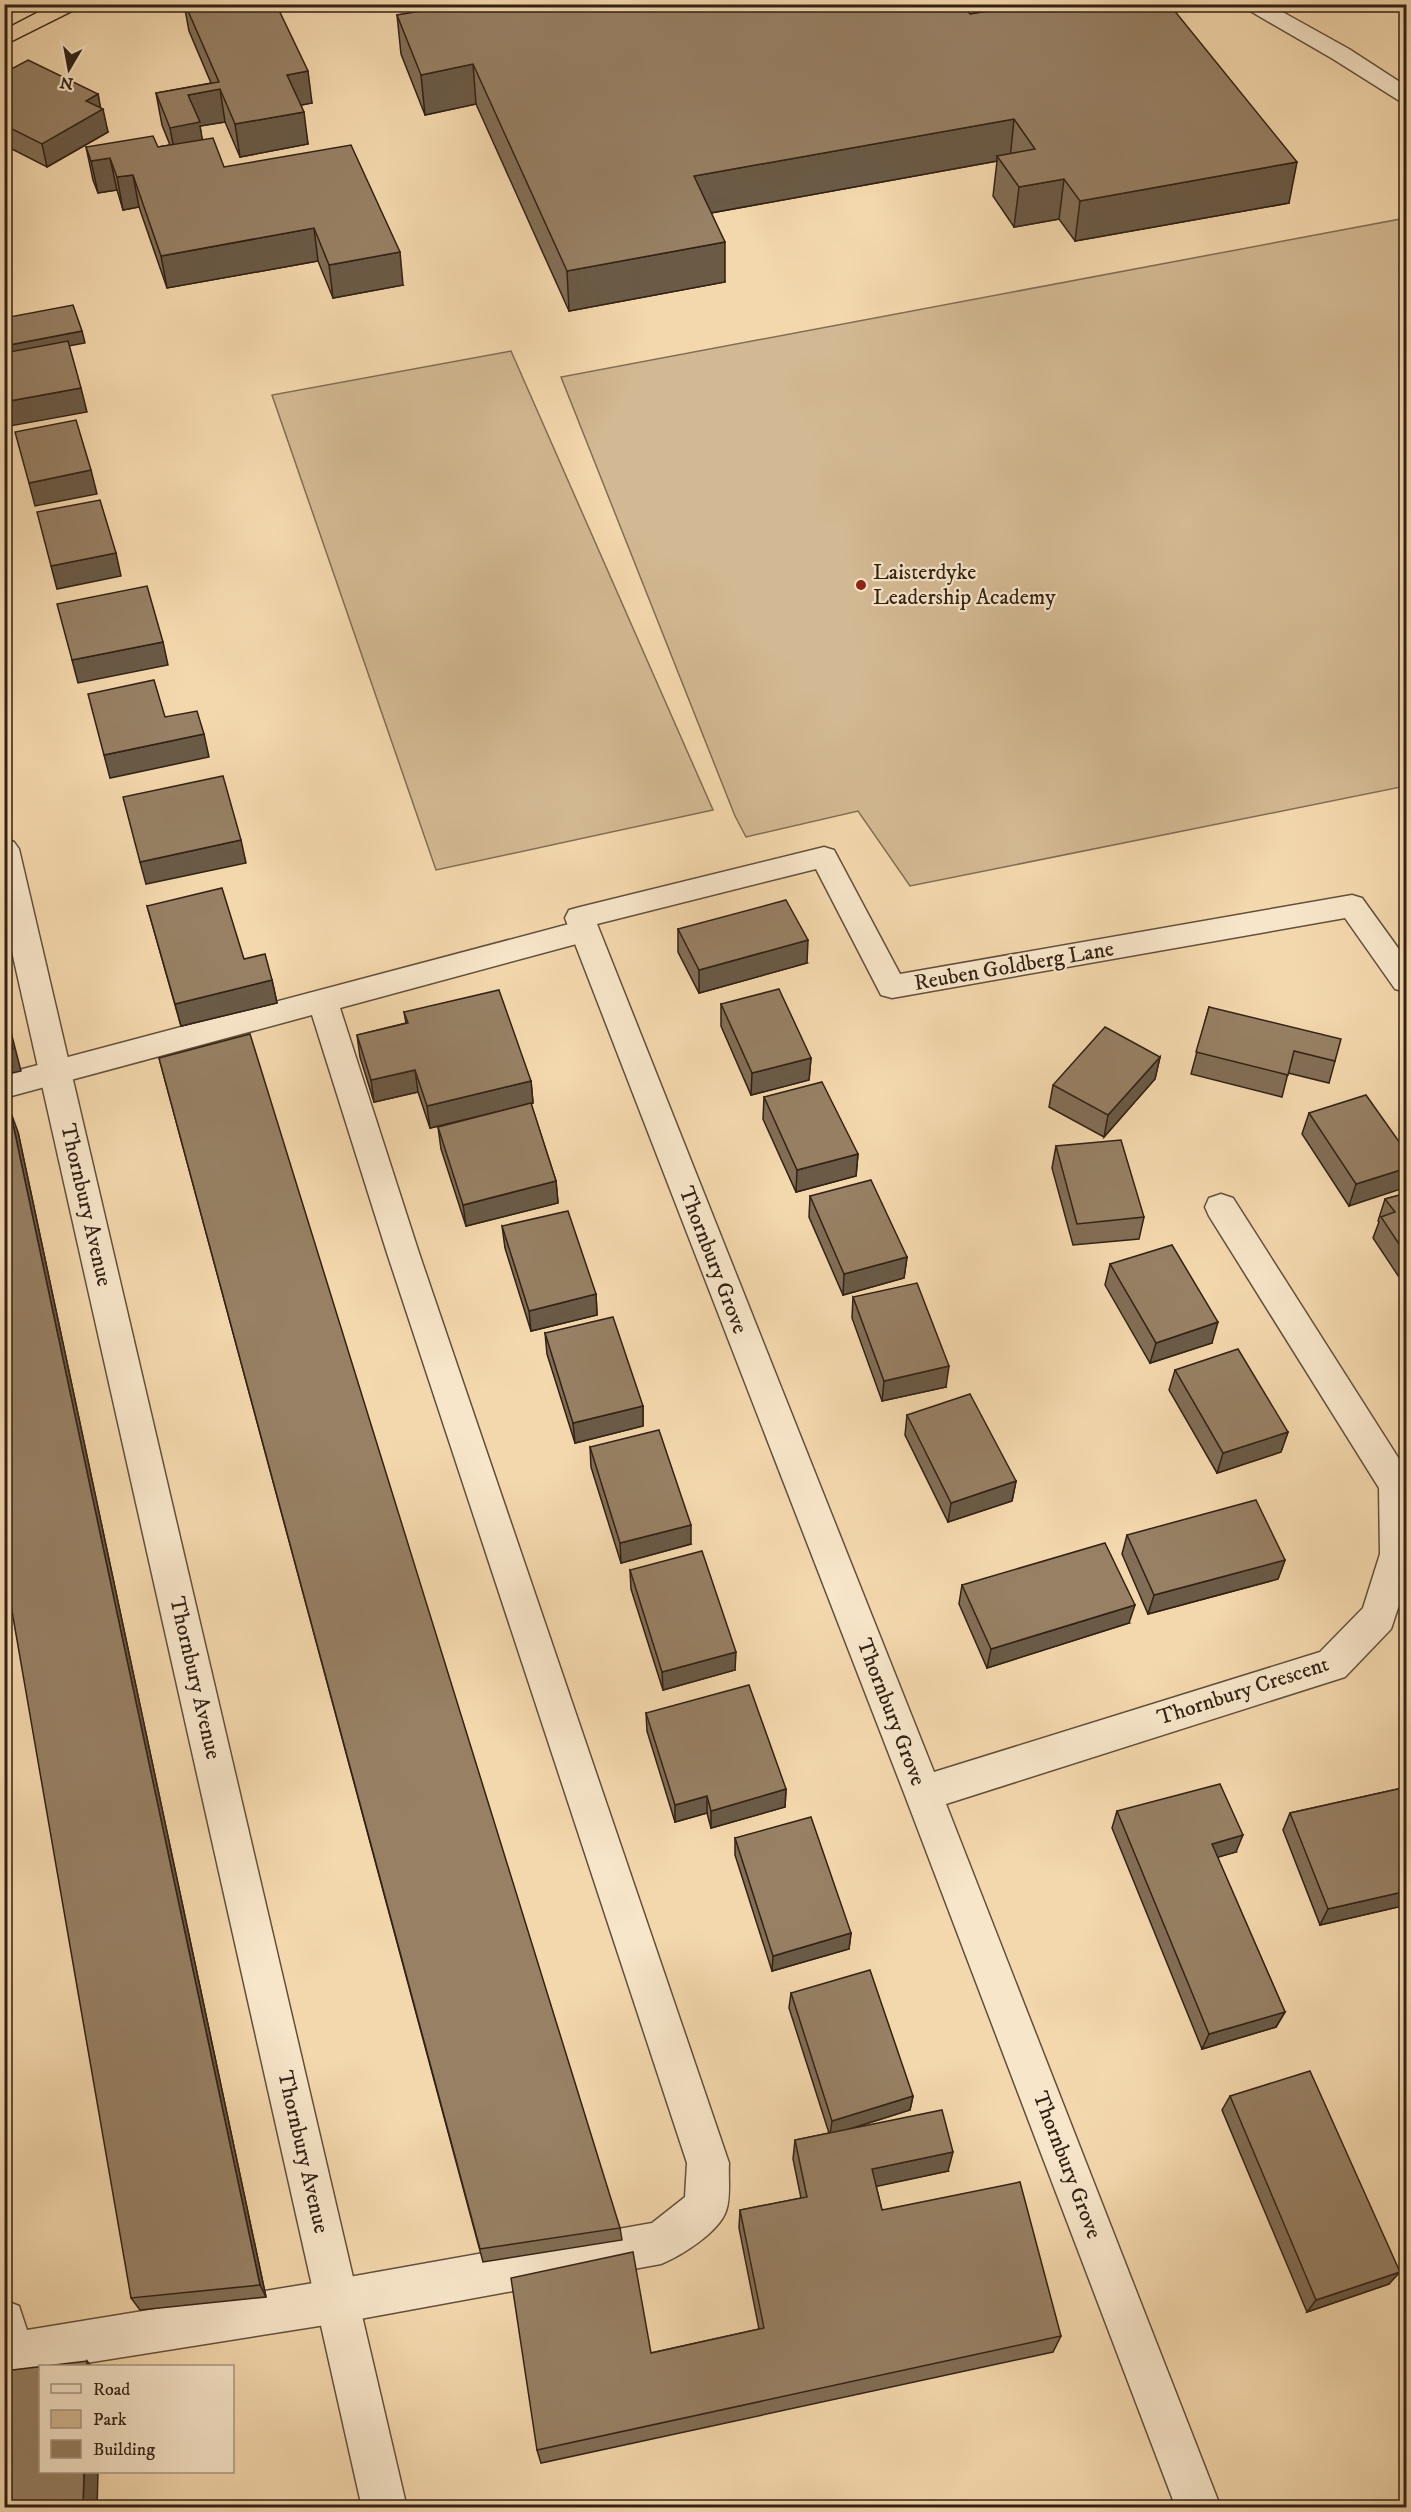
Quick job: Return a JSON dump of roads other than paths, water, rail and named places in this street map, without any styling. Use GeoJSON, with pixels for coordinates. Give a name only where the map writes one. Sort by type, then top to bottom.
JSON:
{"type":"FeatureCollection","features":[{"type":"Feature","properties":{"kind":"highway"},"geometry":{"type":"LineString","coordinates":[[4,39],[71,4]]}},
{"type":"Feature","properties":{"kind":"street"},"geometry":{"type":"LineString","coordinates":[[1252,4],[1341,54],[1407,95]]}},
{"type":"Feature","properties":{"kind":"street","name":"Thornbury Avenue"},"geometry":{"type":"LineString","coordinates":[[4,849],[385,2508]]}},
{"type":"Feature","properties":{"kind":"street","name":"Reuben Goldberg Lane"},"geometry":{"type":"LineString","coordinates":[[582,925],[824,857],[892,987],[1352,906],[1407,981]]}},
{"type":"Feature","properties":{"kind":"street"},"geometry":{"type":"LineString","coordinates":[[4,1086],[322,1000],[582,925]]}},
{"type":"Feature","properties":{"kind":"street","name":"Thornbury Grove"},"geometry":{"type":"LineString","coordinates":[[582,925],[923,1793],[1199,2508]]}},
{"type":"Feature","properties":{"kind":"street"},"geometry":{"type":"LineString","coordinates":[[6,2343],[338,2301],[661,2243],[706,2208],[708,2163],[407,1264],[322,1000]]}},
{"type":"Feature","properties":{"kind":"street","name":"Thornbury Crescent"},"geometry":{"type":"LineString","coordinates":[[923,1793],[1332,1665],[1378,1617],[1398,1554],[1398,1485],[1221,1207]]}},
{"type":"Feature","properties":{"kind":"place","name":"Laisterdyke Leadership Academy"},"geometry":{"type":"Point","coordinates":[861,585]}}]}
